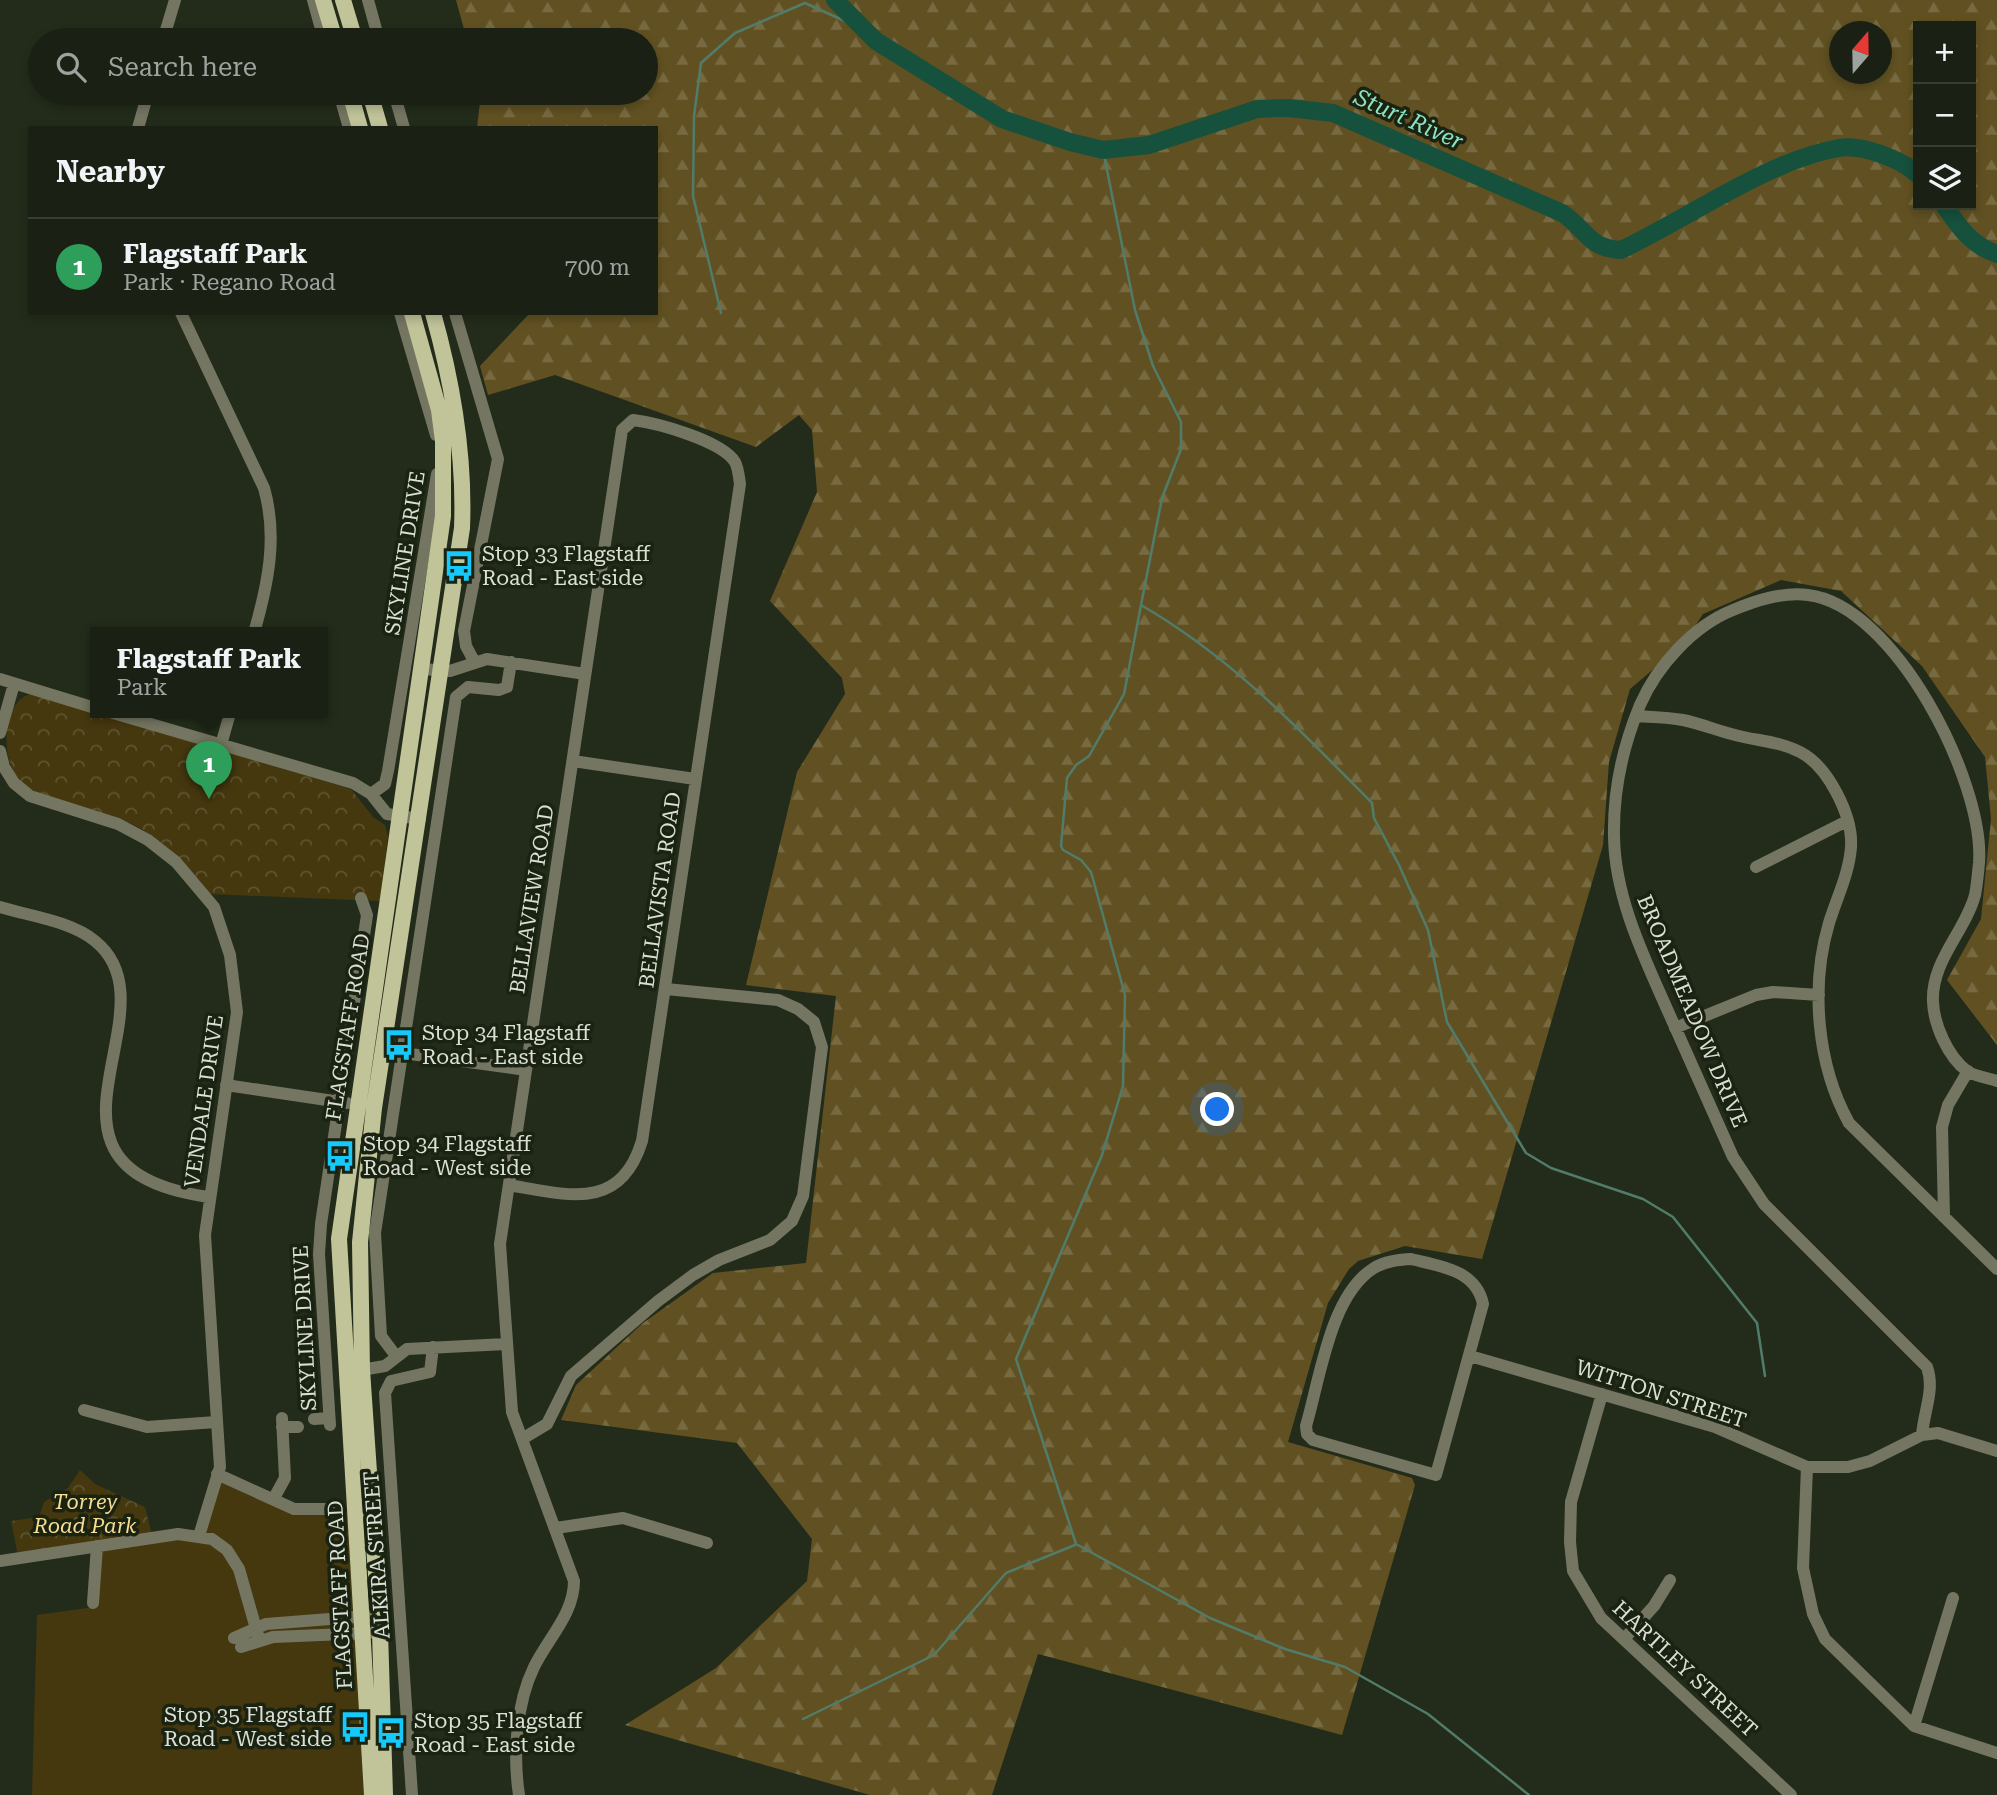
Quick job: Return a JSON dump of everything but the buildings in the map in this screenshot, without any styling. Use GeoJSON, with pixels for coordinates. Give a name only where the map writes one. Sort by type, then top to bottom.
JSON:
{"type":"FeatureCollection","features":[{"type":"Feature","properties":{"kind":"main road"},"geometry":{"type":"LineString","coordinates":[[324,0],[332,28]]}},
{"type":"Feature","properties":{"kind":"main road"},"geometry":{"type":"LineString","coordinates":[[343,0],[351,28]]}},
{"type":"Feature","properties":{"kind":"main road"},"geometry":{"type":"LineString","coordinates":[[353,105],[359,126]]}},
{"type":"Feature","properties":{"kind":"main road"},"geometry":{"type":"LineString","coordinates":[[373,105],[379,126]]}},
{"type":"Feature","properties":{"kind":"main road","name":"FLAGSTAFF ROAD"},"geometry":{"type":"LineString","coordinates":[[385,1795],[354,1371],[339,1238],[349,1104],[402,816],[443,516],[445,474],[439,410],[413,315]]}},
{"type":"Feature","properties":{"kind":"main road","name":"FLAGSTAFF ROAD"},"geometry":{"type":"LineString","coordinates":[[354,1371],[360,1242],[374,1108],[420,819],[461,528],[464,483],[450,372],[434,315]]}},
{"type":"Feature","properties":{"kind":"main road","name":"FLAGSTAFF ROAD"},"geometry":{"type":"LineString","coordinates":[[371,1624],[372,1795]]}},
{"type":"Feature","properties":{"kind":"street"},"geometry":{"type":"LineString","coordinates":[[166,28],[174,0]]}},
{"type":"Feature","properties":{"kind":"street"},"geometry":{"type":"LineString","coordinates":[[313,0],[321,28]]}},
{"type":"Feature","properties":{"kind":"street"},"geometry":{"type":"LineString","coordinates":[[368,0],[376,28]]}},
{"type":"Feature","properties":{"kind":"street"},"geometry":{"type":"LineString","coordinates":[[139,126],[145,105]]}},
{"type":"Feature","properties":{"kind":"street"},"geometry":{"type":"LineString","coordinates":[[342,105],[348,126]]}},
{"type":"Feature","properties":{"kind":"street"},"geometry":{"type":"LineString","coordinates":[[397,105],[403,126]]}},
{"type":"Feature","properties":{"kind":"street"},"geometry":{"type":"LineString","coordinates":[[182,315],[260,480],[269,505],[271,560],[255,627]]}},
{"type":"Feature","properties":{"kind":"street","name":"SKYLINE DRIVE"},"geometry":{"type":"LineString","coordinates":[[371,794],[385,784],[388,771],[440,460],[435,427],[401,315]]}},
{"type":"Feature","properties":{"kind":"street"},"geometry":{"type":"LineString","coordinates":[[456,315],[498,459],[464,631],[466,646],[474,661]]}},
{"type":"Feature","properties":{"kind":"street","name":"BELLAVIEW ROAD"},"geometry":{"type":"LineString","coordinates":[[519,1795],[518,1725],[523,1700],[533,1668],[570,1605],[574,1594],[574,1581],[512,1412],[500,1244],[622,430],[633,420],[648,422],[720,447],[736,463],[740,484]]}},
{"type":"Feature","properties":{"kind":"street","name":"BELLAVISTA ROAD"},"geometry":{"type":"LineString","coordinates":[[509,1185],[568,1195],[596,1193],[619,1184],[635,1164],[642,1141],[666,989],[740,484]]}},
{"type":"Feature","properties":{"kind":"street","name":"BROADMEADOW DRIVE"},"geometry":{"type":"LineString","coordinates":[[1922,1435],[1932,1380],[1927,1367],[1756,1193],[1732,1157],[1643,954],[1622,896],[1614,839],[1618,779],[1636,716],[1663,664],[1683,643],[1729,611],[1776,595],[1810,595],[1834,603],[1853,614],[1902,663],[1923,695],[1964,771],[1975,811],[1980,860],[1975,896],[1943,958],[1933,1002],[1938,1027],[1951,1052],[1968,1072]]}},
{"type":"Feature","properties":{"kind":"street"},"geometry":{"type":"LineString","coordinates":[[422,669],[450,671],[474,661],[487,659],[585,674]]}},
{"type":"Feature","properties":{"kind":"street"},"geometry":{"type":"LineString","coordinates":[[396,1356],[381,1336],[375,1233],[456,697],[468,687],[499,690],[507,687],[511,662]]}},
{"type":"Feature","properties":{"kind":"street"},"geometry":{"type":"LineString","coordinates":[[0,679],[90,707]]}},
{"type":"Feature","properties":{"kind":"street"},"geometry":{"type":"LineString","coordinates":[[0,733],[14,684]]}},
{"type":"Feature","properties":{"kind":"street"},"geometry":{"type":"LineString","coordinates":[[1636,716],[1682,720],[1782,744],[1803,753],[1820,767],[1847,821],[1852,844],[1847,871],[1829,925],[1819,995],[1826,1071],[1835,1098],[1849,1123],[1997,1269]]}},
{"type":"Feature","properties":{"kind":"street"},"geometry":{"type":"LineString","coordinates":[[130,718],[352,783],[371,794],[387,814],[420,819]]}},
{"type":"Feature","properties":{"kind":"street"},"geometry":{"type":"LineString","coordinates":[[221,745],[229,718]]}},
{"type":"Feature","properties":{"kind":"street","name":"VENDALE DRIVE"},"geometry":{"type":"LineString","coordinates":[[0,751],[4,767],[14,783],[30,796],[118,824],[148,840],[176,862],[214,908],[224,931],[235,982],[237,1012],[205,1235],[217,1474],[199,1536]]}},
{"type":"Feature","properties":{"kind":"street"},"geometry":{"type":"LineString","coordinates":[[573,761],[695,779]]}},
{"type":"Feature","properties":{"kind":"street"},"geometry":{"type":"LineString","coordinates":[[1756,867],[1847,821]]}},
{"type":"Feature","properties":{"kind":"street","name":"SKYLINE DRIVE"},"geometry":{"type":"LineString","coordinates":[[314,1419],[329,1422],[319,1254],[321,1224],[349,1104],[367,915],[361,898]]}},
{"type":"Feature","properties":{"kind":"street"},"geometry":{"type":"LineString","coordinates":[[0,907],[71,929],[94,940],[107,953],[121,990],[104,1099],[106,1126],[117,1152],[131,1169],[155,1185],[209,1197]]}},
{"type":"Feature","properties":{"kind":"street"},"geometry":{"type":"LineString","coordinates":[[522,1438],[547,1424],[571,1376],[658,1301],[719,1260],[770,1240],[792,1221],[803,1196],[822,1047],[814,1022],[798,1009],[778,1000],[666,989]]}},
{"type":"Feature","properties":{"kind":"street"},"geometry":{"type":"LineString","coordinates":[[1675,1028],[1756,995],[1773,992],[1819,995]]}},
{"type":"Feature","properties":{"kind":"street"},"geometry":{"type":"LineString","coordinates":[[403,1053],[526,1070]]}},
{"type":"Feature","properties":{"kind":"street"},"geometry":{"type":"LineString","coordinates":[[1944,1217],[1942,1127],[1948,1105],[1968,1072],[1997,1082]]}},
{"type":"Feature","properties":{"kind":"street"},"geometry":{"type":"LineString","coordinates":[[226,1085],[374,1108]]}},
{"type":"Feature","properties":{"kind":"street"},"geometry":{"type":"LineString","coordinates":[[1411,1259],[1456,1272],[1475,1283],[1483,1304],[1470,1356],[1436,1475],[1313,1440],[1307,1434],[1306,1426],[1340,1308],[1362,1276],[1377,1266],[1411,1259]]}},
{"type":"Feature","properties":{"kind":"street"},"geometry":{"type":"LineString","coordinates":[[354,1371],[385,1366],[407,1349],[506,1344]]}},
{"type":"Feature","properties":{"kind":"street","name":"ALKIRA STREET"},"geometry":{"type":"LineString","coordinates":[[412,1795],[385,1392],[391,1381],[430,1373],[433,1347]]}},
{"type":"Feature","properties":{"kind":"street","name":"WITTON STREET"},"geometry":{"type":"LineString","coordinates":[[1470,1356],[1715,1427],[1807,1467],[1826,1469],[1859,1464],[1922,1435]]}},
{"type":"Feature","properties":{"kind":"street","name":"HARTLEY STREET"},"geometry":{"type":"LineString","coordinates":[[1602,1394],[1571,1502],[1570,1542],[1573,1571],[1601,1618],[1791,1795]]}},
{"type":"Feature","properties":{"kind":"street"},"geometry":{"type":"LineString","coordinates":[[85,1410],[147,1427],[216,1422]]}},
{"type":"Feature","properties":{"kind":"street"},"geometry":{"type":"LineString","coordinates":[[274,1498],[285,1478],[282,1423],[298,1427]]}},
{"type":"Feature","properties":{"kind":"street"},"geometry":{"type":"LineString","coordinates":[[1922,1435],[1938,1433],[1997,1451]]}},
{"type":"Feature","properties":{"kind":"street"},"geometry":{"type":"LineString","coordinates":[[1807,1467],[1803,1568],[1812,1614],[1825,1639],[1837,1654],[1914,1726],[1997,1753]]}},
{"type":"Feature","properties":{"kind":"street"},"geometry":{"type":"LineString","coordinates":[[217,1474],[294,1509],[329,1509]]}},
{"type":"Feature","properties":{"kind":"street"},"geometry":{"type":"LineString","coordinates":[[556,1528],[623,1518],[707,1543]]}},
{"type":"Feature","properties":{"kind":"street"},"geometry":{"type":"LineString","coordinates":[[0,1561],[178,1534],[212,1539],[227,1550],[239,1569],[257,1633]]}},
{"type":"Feature","properties":{"kind":"street"},"geometry":{"type":"LineString","coordinates":[[93,1603],[97,1546]]}},
{"type":"Feature","properties":{"kind":"street"},"geometry":{"type":"LineString","coordinates":[[1623,1639],[1654,1606],[1670,1580]]}},
{"type":"Feature","properties":{"kind":"street"},"geometry":{"type":"LineString","coordinates":[[1914,1726],[1953,1598]]}},
{"type":"Feature","properties":{"kind":"street"},"geometry":{"type":"LineString","coordinates":[[238,1642],[257,1633],[371,1624]]}},
{"type":"Feature","properties":{"kind":"green space"},"geometry":{"type":"Polygon","coordinates":[[[456,0],[1997,0],[1997,1045],[1947,980],[1981,919],[1991,819],[1985,757],[1922,666],[1841,591],[1781,580],[1703,614],[1683,644],[1630,689],[1609,762],[1603,845],[1482,1259],[1405,1246],[1358,1261],[1349,1269],[1328,1303],[1288,1442],[1412,1478],[1415,1485],[1342,1735],[1038,1654],[992,1795],[870,1795],[625,1725],[716,1668],[807,1581],[812,1539],[737,1443],[561,1420],[576,1385],[643,1323],[713,1273],[806,1263],[836,996],[746,985],[797,772],[845,694],[842,678],[770,601],[817,492],[812,430],[799,415],[756,447],[555,375],[488,395],[480,366],[528,315],[658,315],[658,126],[477,126],[480,105],[658,105],[658,28],[464,28],[456,0]]]}},
{"type":"Feature","properties":{"kind":"green space"},"geometry":{"type":"Polygon","coordinates":[[[32,694],[90,711],[90,718],[113,718],[351,789],[373,817],[385,825],[388,836],[380,901],[210,894],[180,859],[143,830],[115,817],[39,793],[20,781],[9,760],[7,732],[9,718],[22,698],[32,694]]]}},
{"type":"Feature","properties":{"kind":"green space","name":"Torrey Road Park"},"geometry":{"type":"Polygon","coordinates":[[[80,1470],[95,1484],[145,1507],[152,1535],[18,1556],[11,1521],[39,1517],[44,1502],[68,1488],[80,1470]]]}},
{"type":"Feature","properties":{"kind":"green space"},"geometry":{"type":"Polygon","coordinates":[[[217,1474],[294,1509],[356,1512],[372,1795],[32,1795],[37,1615],[94,1607],[97,1546],[199,1536],[217,1474]]]}},
{"type":"Feature","properties":{"kind":"waterway","name":"Sturt River"},"geometry":{"type":"LineString","coordinates":[[835,0],[876,41],[1002,119],[1070,142],[1103,150],[1149,145],[1257,109],[1289,108],[1333,113],[1562,213],[1594,242],[1621,250],[1756,177],[1812,155],[1839,148],[1858,148],[1881,154],[1913,171]]}},
{"type":"Feature","properties":{"kind":"waterway"},"geometry":{"type":"LineString","coordinates":[[721,313],[693,196],[694,116],[701,63],[735,33],[805,3],[858,27]]}},
{"type":"Feature","properties":{"kind":"waterway"},"geometry":{"type":"LineString","coordinates":[[1103,150],[1135,310],[1153,366],[1181,422],[1181,449],[1162,498],[1141,605],[1174,625],[1234,671],[1291,722],[1372,803],[1374,818],[1399,865],[1428,930],[1447,1022],[1526,1153],[1551,1168],[1643,1199],[1673,1217],[1757,1323],[1765,1376]]}},
{"type":"Feature","properties":{"kind":"waterway","name":"Sturt River"},"geometry":{"type":"LineString","coordinates":[[1948,210],[1973,240],[1997,254]]}},
{"type":"Feature","properties":{"kind":"waterway"},"geometry":{"type":"LineString","coordinates":[[1141,605],[1124,694],[1089,756],[1076,765],[1067,778],[1061,846],[1063,850],[1081,860],[1091,872],[1125,995],[1123,1086],[1102,1155],[1016,1359],[1076,1544],[1210,1618],[1285,1649],[1345,1667],[1428,1714],[1529,1795]]}},
{"type":"Feature","properties":{"kind":"waterway"},"geometry":{"type":"LineString","coordinates":[[803,1719],[934,1655],[1006,1573],[1075,1545]]}},
{"type":"Feature","properties":{"kind":"place","name":"Stop 33 Flagstaff Road - East side"},"geometry":{"type":"Point","coordinates":[459,566]}},
{"type":"Feature","properties":{"kind":"place","name":"Flagstaff Park"},"geometry":{"type":"Point","coordinates":[209,799]}},
{"type":"Feature","properties":{"kind":"place","name":"Stop 34 Flagstaff Road - East side"},"geometry":{"type":"Point","coordinates":[399,1045]}},
{"type":"Feature","properties":{"kind":"place","name":"Stop 34 Flagstaff Road - West side"},"geometry":{"type":"Point","coordinates":[340,1156]}},
{"type":"Feature","properties":{"kind":"place","name":"Stop 35 Flagstaff Road - West side"},"geometry":{"type":"Point","coordinates":[355,1727]}},
{"type":"Feature","properties":{"kind":"place","name":"Stop 35 Flagstaff Road - East side"},"geometry":{"type":"Point","coordinates":[391,1733]}}]}
